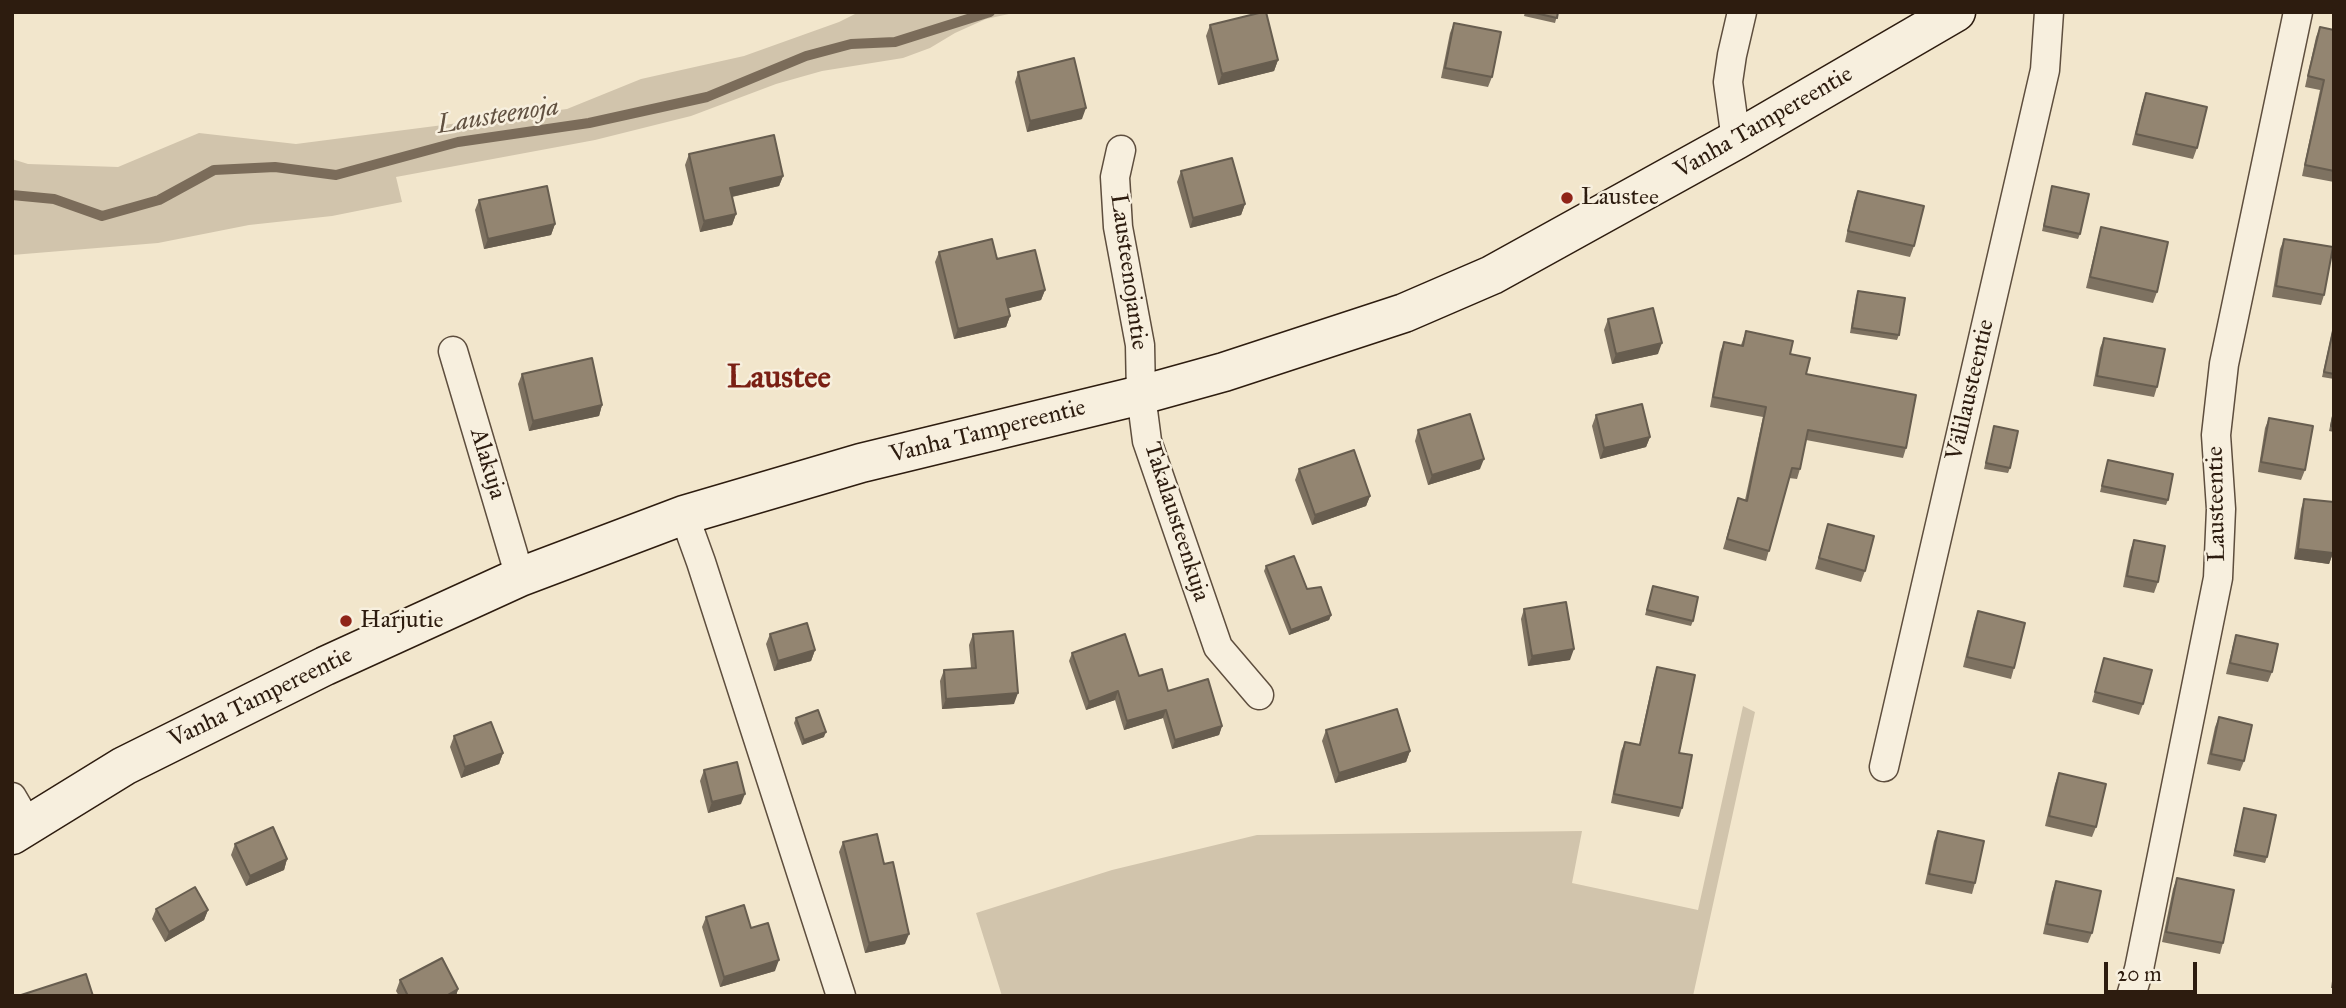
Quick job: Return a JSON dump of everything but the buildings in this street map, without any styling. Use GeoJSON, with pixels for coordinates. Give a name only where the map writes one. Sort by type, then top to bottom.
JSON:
{"type":"FeatureCollection","features":[{"type":"Feature","properties":{"kind":"main road","name":"Vanha Tampereentie"},"geometry":{"type":"LineString","coordinates":[[18,820],[325,666],[520,577],[684,515],[861,463],[1141,395],[1224,372],[1404,313],[1492,275],[1736,140],[1956,12]]}},
{"type":"Feature","properties":{"kind":"street"},"geometry":{"type":"LineString","coordinates":[[1736,140],[1728,82],[1742,12]]}},
{"type":"Feature","properties":{"kind":"street","name":"Välilausteentie"},"geometry":{"type":"LineString","coordinates":[[1884,767],[2045,70],[2049,12]]}},
{"type":"Feature","properties":{"kind":"street","name":"Lausteentie"},"geometry":{"type":"LineString","coordinates":[[2131,996],[2139,969],[2218,578],[2221,509],[2216,435],[2224,364],[2298,12]]}},
{"type":"Feature","properties":{"kind":"street","name":"Lausteenojantie"},"geometry":{"type":"LineString","coordinates":[[1121,150],[1115,177],[1118,227],[1140,345],[1141,395]]}},
{"type":"Feature","properties":{"kind":"street","name":"Alakuja"},"geometry":{"type":"LineString","coordinates":[[453,351],[520,577]]}},
{"type":"Feature","properties":{"kind":"street","name":"Takalausteenkuja"},"geometry":{"type":"LineString","coordinates":[[1141,395],[1147,441],[1218,647],[1259,695]]}},
{"type":"Feature","properties":{"kind":"street"},"geometry":{"type":"LineString","coordinates":[[684,515],[706,575],[841,996]]}},
{"type":"Feature","properties":{"kind":"shaded area"},"geometry":{"type":"Polygon","coordinates":[[[859,12],[1018,12],[986,19],[930,48],[903,58],[822,71],[776,84],[691,116],[595,140],[396,177],[402,202],[332,216],[249,225],[158,243],[12,255],[12,159],[28,164],[118,167],[199,133],[296,144],[567,109],[641,79],[744,56],[839,22],[859,12]]]}},
{"type":"Feature","properties":{"kind":"shaded area"},"geometry":{"type":"Polygon","coordinates":[[[1743,706],[1755,712],[1693,996],[1002,996],[976,913],[1112,870],[1257,835],[1582,831],[1572,883],[1698,910],[1743,706]]]}},
{"type":"Feature","properties":{"kind":"waterway","name":"Lausteenoja"},"geometry":{"type":"LineString","coordinates":[[12,195],[54,199],[102,216],[159,200],[214,170],[275,167],[336,175],[458,142],[589,123],[707,97],[806,56],[851,44],[895,42],[990,12]]}},
{"type":"Feature","properties":{"kind":"place","name":"Laustee"},"geometry":{"type":"Point","coordinates":[1567,198]}},
{"type":"Feature","properties":{"kind":"place","name":"Harjutie"},"geometry":{"type":"Point","coordinates":[346,621]}},
{"type":"Feature","properties":{"kind":"district","name":"Laustee"},"geometry":{"type":"Point","coordinates":[779,379]}}]}
